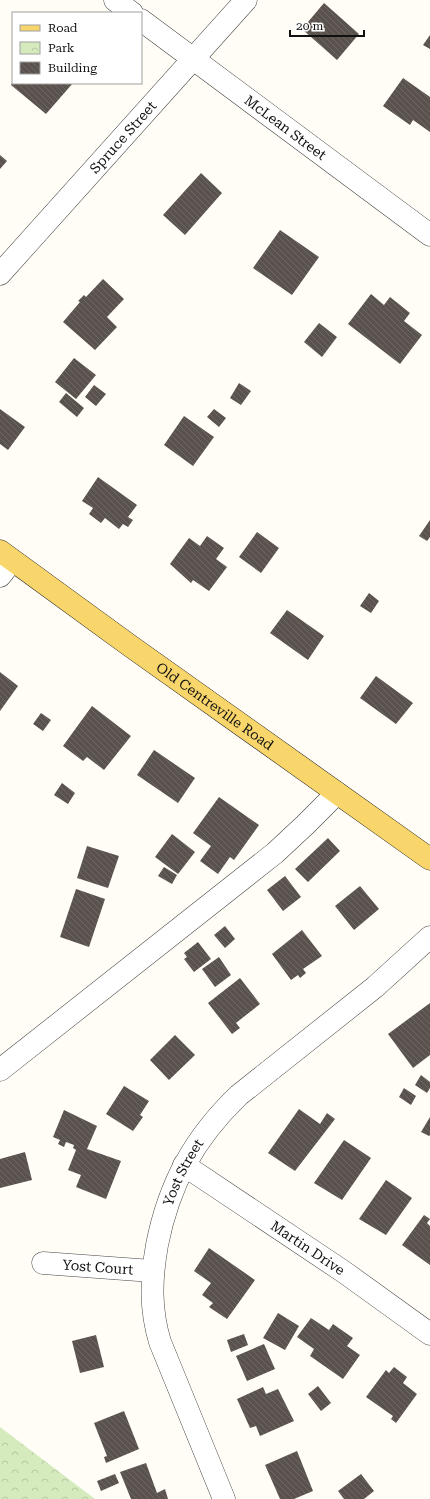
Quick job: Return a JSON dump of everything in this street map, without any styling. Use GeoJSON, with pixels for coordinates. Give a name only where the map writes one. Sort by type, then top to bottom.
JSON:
{"type":"FeatureCollection","features":[{"type":"Feature","properties":{"kind":"main road","name":"Old Centreville Road"},"geometry":{"type":"LineString","coordinates":[[4,563],[337,793],[430,860]]}},
{"type":"Feature","properties":{"kind":"street"},"geometry":{"type":"LineString","coordinates":[[115,0],[131,12]]}},
{"type":"Feature","properties":{"kind":"street","name":"Spruce Street"},"geometry":{"type":"LineString","coordinates":[[0,274],[246,0]]}},
{"type":"Feature","properties":{"kind":"street","name":"McLean Street"},"geometry":{"type":"LineString","coordinates":[[142,21],[192,60],[430,235]]}},
{"type":"Feature","properties":{"kind":"street"},"geometry":{"type":"LineString","coordinates":[[0,1070],[275,853],[337,793]]}},
{"type":"Feature","properties":{"kind":"street","name":"Yost Street"},"geometry":{"type":"LineString","coordinates":[[224,1499],[156,1331],[152,1300],[152,1271],[167,1205],[184,1164],[210,1124],[239,1095],[375,987],[430,937]]}},
{"type":"Feature","properties":{"kind":"street","name":"Martin Drive"},"geometry":{"type":"LineString","coordinates":[[184,1164],[344,1272],[430,1334]]}},
{"type":"Feature","properties":{"kind":"street","name":"Yost Court"},"geometry":{"type":"LineString","coordinates":[[43,1263],[152,1271]]}},
{"type":"Feature","properties":{"kind":"green space"},"geometry":{"type":"Polygon","coordinates":[[[0,1427],[95,1499],[0,1499],[0,1427]]]}},
{"type":"Feature","properties":{"kind":"building"},"geometry":{"type":"Polygon","coordinates":[[[324,3],[359,34],[337,60],[302,29],[324,3]]]}},
{"type":"Feature","properties":{"kind":"building"},"geometry":{"type":"Polygon","coordinates":[[[430,35],[430,49],[423,45],[430,35]]]}},
{"type":"Feature","properties":{"kind":"building"},"geometry":{"type":"Polygon","coordinates":[[[403,78],[430,97],[430,132],[413,120],[410,125],[383,106],[403,78]]]}},
{"type":"Feature","properties":{"kind":"building"},"geometry":{"type":"Polygon","coordinates":[[[12,83],[72,84],[46,114],[11,85],[12,83]]]}},
{"type":"Feature","properties":{"kind":"building"},"geometry":{"type":"Polygon","coordinates":[[[0,155],[7,161],[0,169],[0,155]]]}},
{"type":"Feature","properties":{"kind":"building"},"geometry":{"type":"Polygon","coordinates":[[[201,173],[222,193],[185,235],[163,215],[201,173]]]}},
{"type":"Feature","properties":{"kind":"building"},"geometry":{"type":"Polygon","coordinates":[[[280,230],[319,257],[292,295],[253,268],[280,230]]]}},
{"type":"Feature","properties":{"kind":"building"},"geometry":{"type":"Polygon","coordinates":[[[103,279],[124,299],[107,317],[117,327],[95,350],[63,322],[80,302],[78,301],[84,295],[86,297],[103,279]]]}},
{"type":"Feature","properties":{"kind":"building"},"geometry":{"type":"Polygon","coordinates":[[[371,294],[384,305],[390,297],[410,313],[404,321],[422,335],[400,364],[348,324],[371,294]]]}},
{"type":"Feature","properties":{"kind":"building"},"geometry":{"type":"Polygon","coordinates":[[[319,323],[337,337],[322,357],[304,342],[319,323]]]}},
{"type":"Feature","properties":{"kind":"building"},"geometry":{"type":"Polygon","coordinates":[[[74,358],[96,375],[76,399],[55,382],[74,358]]]}},
{"type":"Feature","properties":{"kind":"building"},"geometry":{"type":"Polygon","coordinates":[[[239,383],[251,391],[241,405],[230,398],[239,383]]]}},
{"type":"Feature","properties":{"kind":"building"},"geometry":{"type":"Polygon","coordinates":[[[94,385],[106,394],[96,406],[85,397],[94,385]]]}},
{"type":"Feature","properties":{"kind":"building"},"geometry":{"type":"Polygon","coordinates":[[[66,393],[84,408],[77,417],[59,402],[66,393]]]}},
{"type":"Feature","properties":{"kind":"building"},"geometry":{"type":"Polygon","coordinates":[[[0,409],[25,427],[8,450],[0,444],[0,409]]]}},
{"type":"Feature","properties":{"kind":"building"},"geometry":{"type":"Polygon","coordinates":[[[214,409],[226,418],[219,427],[207,417],[214,409]]]}},
{"type":"Feature","properties":{"kind":"building"},"geometry":{"type":"Polygon","coordinates":[[[184,416],[214,437],[193,466],[164,445],[184,416]]]}},
{"type":"Feature","properties":{"kind":"building"},"geometry":{"type":"Polygon","coordinates":[[[98,477],[137,505],[128,517],[133,520],[128,527],[123,524],[119,529],[105,518],[101,523],[89,514],[93,508],[82,501],[98,477]]]}},
{"type":"Feature","properties":{"kind":"building"},"geometry":{"type":"Polygon","coordinates":[[[430,520],[430,537],[427,541],[419,536],[430,520]]]}},
{"type":"Feature","properties":{"kind":"building"},"geometry":{"type":"Polygon","coordinates":[[[257,532],[279,548],[261,573],[239,557],[257,532]]]}},
{"type":"Feature","properties":{"kind":"building"},"geometry":{"type":"Polygon","coordinates":[[[207,536],[224,548],[216,559],[227,567],[209,591],[193,580],[191,583],[170,564],[189,538],[200,546],[207,536]]]}},
{"type":"Feature","properties":{"kind":"building"},"geometry":{"type":"Polygon","coordinates":[[[369,593],[379,601],[371,613],[360,606],[369,593]]]}},
{"type":"Feature","properties":{"kind":"building"},"geometry":{"type":"Polygon","coordinates":[[[287,610],[324,636],[308,660],[270,633],[287,610]]]}},
{"type":"Feature","properties":{"kind":"building"},"geometry":{"type":"Polygon","coordinates":[[[0,672],[18,686],[0,711],[0,672]]]}},
{"type":"Feature","properties":{"kind":"building"},"geometry":{"type":"Polygon","coordinates":[[[376,676],[413,703],[396,724],[360,698],[376,676]]]}},
{"type":"Feature","properties":{"kind":"building"},"geometry":{"type":"Polygon","coordinates":[[[92,706],[131,736],[104,770],[87,757],[83,761],[63,746],[92,706]]]}},
{"type":"Feature","properties":{"kind":"building"},"geometry":{"type":"Polygon","coordinates":[[[41,713],[51,720],[43,731],[33,724],[41,713]]]}},
{"type":"Feature","properties":{"kind":"building"},"geometry":{"type":"Polygon","coordinates":[[[154,750],[195,778],[178,803],[137,775],[154,750]]]}},
{"type":"Feature","properties":{"kind":"building"},"geometry":{"type":"Polygon","coordinates":[[[62,783],[75,793],[68,804],[54,795],[62,783]]]}},
{"type":"Feature","properties":{"kind":"building"},"geometry":{"type":"Polygon","coordinates":[[[219,797],[259,825],[234,860],[230,857],[218,874],[200,861],[211,846],[193,833],[219,797]]]}},
{"type":"Feature","properties":{"kind":"building"},"geometry":{"type":"Polygon","coordinates":[[[172,834],[195,852],[178,874],[155,857],[172,834]]]}},
{"type":"Feature","properties":{"kind":"building"},"geometry":{"type":"Polygon","coordinates":[[[328,838],[340,851],[308,882],[295,869],[328,838]]]}},
{"type":"Feature","properties":{"kind":"building"},"geometry":{"type":"Polygon","coordinates":[[[87,846],[119,856],[108,888],[77,878],[87,846]]]}},
{"type":"Feature","properties":{"kind":"building"},"geometry":{"type":"Polygon","coordinates":[[[164,867],[177,875],[172,884],[158,876],[164,867]]]}},
{"type":"Feature","properties":{"kind":"building"},"geometry":{"type":"Polygon","coordinates":[[[285,876],[301,897],[283,911],[267,890],[285,876]]]}},
{"type":"Feature","properties":{"kind":"building"},"geometry":{"type":"Polygon","coordinates":[[[360,886],[379,909],[354,930],[335,906],[360,886]]]}},
{"type":"Feature","properties":{"kind":"building"},"geometry":{"type":"Polygon","coordinates":[[[76,889],[105,899],[89,947],[60,937],[76,889]]]}},
{"type":"Feature","properties":{"kind":"building"},"geometry":{"type":"Polygon","coordinates":[[[225,926],[235,939],[225,948],[214,935],[225,926]]]}},
{"type":"Feature","properties":{"kind":"building"},"geometry":{"type":"Polygon","coordinates":[[[302,930],[322,956],[303,969],[306,973],[300,978],[298,975],[291,980],[272,954],[302,930]]]}},
{"type":"Feature","properties":{"kind":"building"},"geometry":{"type":"Polygon","coordinates":[[[198,942],[211,959],[194,972],[184,959],[187,957],[184,953],[198,942]]]}},
{"type":"Feature","properties":{"kind":"building"},"geometry":{"type":"Polygon","coordinates":[[[219,957],[231,975],[215,987],[202,969],[219,957]]]}},
{"type":"Feature","properties":{"kind":"building"},"geometry":{"type":"Polygon","coordinates":[[[240,978],[260,1004],[236,1023],[240,1028],[232,1034],[208,1003],[240,978]]]}},
{"type":"Feature","properties":{"kind":"building"},"geometry":{"type":"Polygon","coordinates":[[[430,1003],[430,1055],[413,1068],[388,1034],[430,1003]]]}},
{"type":"Feature","properties":{"kind":"building"},"geometry":{"type":"Polygon","coordinates":[[[175,1035],[195,1055],[169,1080],[150,1060],[175,1035]]]}},
{"type":"Feature","properties":{"kind":"building"},"geometry":{"type":"Polygon","coordinates":[[[421,1075],[430,1082],[430,1088],[427,1093],[415,1085],[421,1075]]]}},
{"type":"Feature","properties":{"kind":"building"},"geometry":{"type":"Polygon","coordinates":[[[124,1086],[149,1101],[140,1115],[143,1117],[133,1131],[106,1114],[124,1086]]]}},
{"type":"Feature","properties":{"kind":"building"},"geometry":{"type":"Polygon","coordinates":[[[404,1088],[416,1096],[411,1105],[399,1097],[404,1088]]]}},
{"type":"Feature","properties":{"kind":"building"},"geometry":{"type":"Polygon","coordinates":[[[299,1109],[320,1124],[327,1113],[335,1119],[295,1171],[268,1153],[299,1109]]]}},
{"type":"Feature","properties":{"kind":"building"},"geometry":{"type":"Polygon","coordinates":[[[64,1110],[97,1126],[87,1149],[121,1161],[106,1199],[76,1187],[81,1175],[68,1170],[76,1150],[73,1148],[74,1145],[66,1142],[64,1147],[58,1144],[60,1140],[53,1137],[64,1110]]]}},
{"type":"Feature","properties":{"kind":"building"},"geometry":{"type":"Polygon","coordinates":[[[430,1117],[430,1135],[429,1136],[421,1132],[430,1117]]]}},
{"type":"Feature","properties":{"kind":"building"},"geometry":{"type":"Polygon","coordinates":[[[344,1140],[371,1158],[342,1200],[314,1183],[344,1140]]]}},
{"type":"Feature","properties":{"kind":"building"},"geometry":{"type":"Polygon","coordinates":[[[25,1152],[32,1180],[0,1188],[0,1159],[25,1152]]]}},
{"type":"Feature","properties":{"kind":"building"},"geometry":{"type":"Polygon","coordinates":[[[386,1180],[412,1198],[386,1235],[359,1219],[386,1180]]]}},
{"type":"Feature","properties":{"kind":"building"},"geometry":{"type":"Polygon","coordinates":[[[424,1215],[430,1219],[427,1223],[430,1226],[430,1265],[402,1245],[424,1215]]]}},
{"type":"Feature","properties":{"kind":"building"},"geometry":{"type":"Polygon","coordinates":[[[209,1248],[255,1280],[227,1319],[209,1307],[213,1303],[202,1295],[211,1283],[194,1271],[209,1248]]]}},
{"type":"Feature","properties":{"kind":"building"},"geometry":{"type":"Polygon","coordinates":[[[278,1313],[299,1326],[285,1350],[263,1338],[278,1313]]]}},
{"type":"Feature","properties":{"kind":"building"},"geometry":{"type":"Polygon","coordinates":[[[311,1318],[329,1330],[333,1324],[353,1338],[347,1346],[360,1355],[343,1379],[310,1356],[314,1349],[297,1337],[311,1318]]]}},
{"type":"Feature","properties":{"kind":"building"},"geometry":{"type":"Polygon","coordinates":[[[244,1334],[248,1345],[231,1352],[227,1340],[244,1334]]]}},
{"type":"Feature","properties":{"kind":"building"},"geometry":{"type":"Polygon","coordinates":[[[96,1335],[104,1367],[80,1373],[72,1341],[96,1335]]]}},
{"type":"Feature","properties":{"kind":"building"},"geometry":{"type":"Polygon","coordinates":[[[264,1344],[275,1369],[247,1381],[236,1356],[264,1344]]]}},
{"type":"Feature","properties":{"kind":"building"},"geometry":{"type":"Polygon","coordinates":[[[394,1367],[407,1377],[403,1383],[417,1394],[396,1423],[391,1419],[393,1416],[366,1397],[386,1370],[389,1373],[394,1367]]]}},
{"type":"Feature","properties":{"kind":"building"},"geometry":{"type":"Polygon","coordinates":[[[318,1386],[331,1403],[321,1411],[308,1394],[318,1386]]]}},
{"type":"Feature","properties":{"kind":"building"},"geometry":{"type":"Polygon","coordinates":[[[263,1387],[266,1394],[278,1389],[294,1421],[260,1436],[256,1426],[250,1428],[237,1399],[263,1387]]]}},
{"type":"Feature","properties":{"kind":"building"},"geometry":{"type":"Polygon","coordinates":[[[124,1411],[139,1449],[106,1463],[104,1457],[107,1456],[94,1423],[124,1411]]]}},
{"type":"Feature","properties":{"kind":"building"},"geometry":{"type":"Polygon","coordinates":[[[297,1451],[313,1491],[294,1499],[280,1499],[265,1465],[297,1451]]]}},
{"type":"Feature","properties":{"kind":"building"},"geometry":{"type":"Polygon","coordinates":[[[146,1463],[157,1493],[165,1489],[168,1499],[131,1499],[120,1472],[146,1463]]]}},
{"type":"Feature","properties":{"kind":"building"},"geometry":{"type":"Polygon","coordinates":[[[115,1474],[119,1483],[101,1491],[97,1481],[115,1474]]]}},
{"type":"Feature","properties":{"kind":"building"},"geometry":{"type":"Polygon","coordinates":[[[361,1474],[374,1491],[364,1499],[344,1499],[338,1491],[361,1474]]]}}]}
